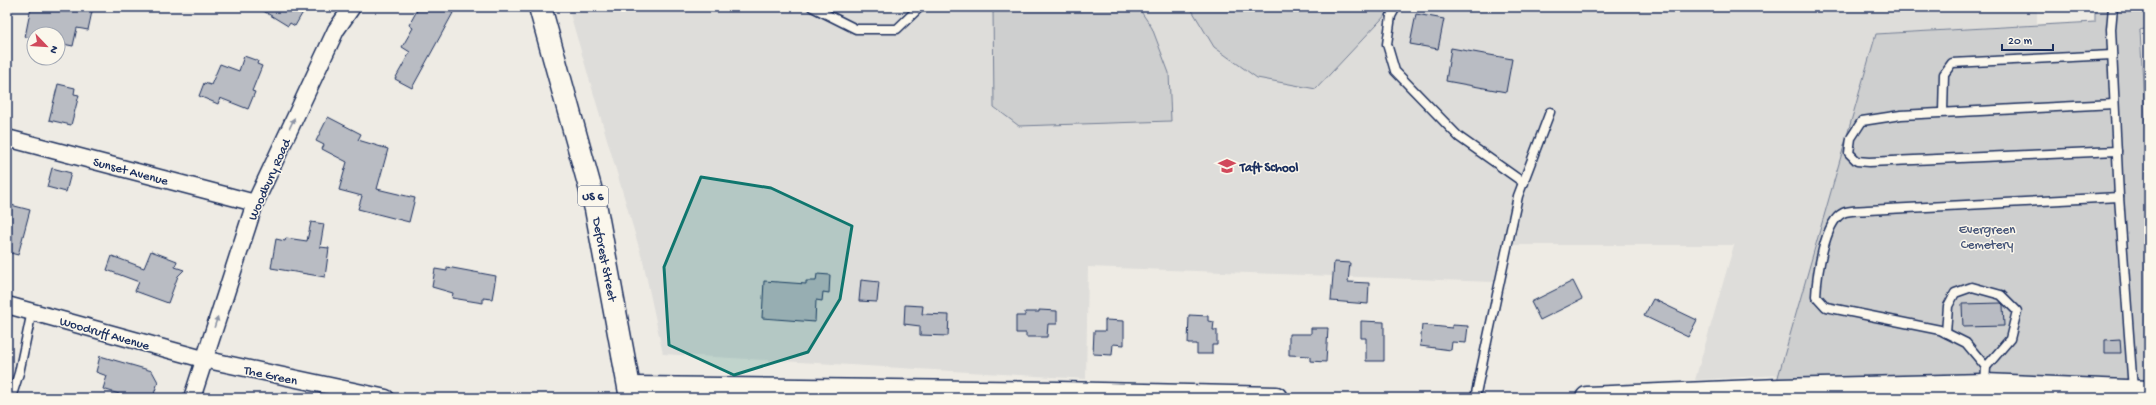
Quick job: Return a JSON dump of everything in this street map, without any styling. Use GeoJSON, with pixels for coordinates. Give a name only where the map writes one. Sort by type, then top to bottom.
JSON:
{"type":"FeatureCollection","features":[{"type":"Feature","properties":{"kind":"street","name":"Woodbury Road"},"geometry":{"type":"LineString","coordinates":[[192,398],[203,359],[255,203],[336,30],[352,7]]}},
{"type":"Feature","properties":{"kind":"street","name":"Deforest Street"},"geometry":{"type":"LineString","coordinates":[[540,7],[596,209],[630,393]]}},
{"type":"Feature","properties":{"kind":"street","name":"Sunset Avenue"},"geometry":{"type":"LineString","coordinates":[[7,138],[255,203]]}},
{"type":"Feature","properties":{"kind":"street","name":"Woodruff Avenue"},"geometry":{"type":"LineString","coordinates":[[7,305],[203,359]]}},
{"type":"Feature","properties":{"kind":"street","name":"The Green"},"geometry":{"type":"LineString","coordinates":[[203,359],[386,398]]}},
{"type":"Feature","properties":{"kind":"street"},"geometry":{"type":"LineString","coordinates":[[1588,398],[1780,394],[1985,376],[2055,394],[2141,391]]}},
{"type":"Feature","properties":{"kind":"street"},"geometry":{"type":"LineString","coordinates":[[630,393],[1058,393],[1276,398]]}},
{"type":"Feature","properties":{"kind":"lane"},"geometry":{"type":"LineString","coordinates":[[812,7],[856,29],[897,29],[920,7]]}},
{"type":"Feature","properties":{"kind":"lane"},"geometry":{"type":"LineString","coordinates":[[1396,7],[1391,16],[1388,44],[1395,71],[1459,136],[1524,183]]}},
{"type":"Feature","properties":{"kind":"lane"},"geometry":{"type":"LineString","coordinates":[[2113,7],[2111,29],[2119,197],[2141,391]]}},
{"type":"Feature","properties":{"kind":"lane"},"geometry":{"type":"LineString","coordinates":[[1943,112],[1944,74],[1952,63],[2112,55]]}},
{"type":"Feature","properties":{"kind":"lane"},"geometry":{"type":"LineString","coordinates":[[2114,104],[1943,112],[1901,115],[1862,121],[1851,138],[1848,153],[1857,161],[1869,162],[2117,151]]}},
{"type":"Feature","properties":{"kind":"lane"},"geometry":{"type":"LineString","coordinates":[[1475,398],[1518,196],[1550,112]]}},
{"type":"Feature","properties":{"kind":"lane"},"geometry":{"type":"LineString","coordinates":[[1946,333],[1948,306],[1955,293],[1972,287],[2001,295],[2017,311],[2010,339],[1985,376],[1966,343],[1946,333],[1940,330],[1826,307],[1816,296],[1817,277],[1831,224],[1843,213],[1868,210],[2119,197]]}},
{"type":"Feature","properties":{"kind":"lane"},"geometry":{"type":"LineString","coordinates":[[11,398],[19,372],[32,311]]}},
{"type":"Feature","properties":{"kind":"highlighted area"},"geometry":{"type":"Polygon","coordinates":[[[701,177],[771,188],[852,226],[840,299],[808,352],[734,375],[669,345],[664,267],[701,177]]]}},
{"type":"Feature","properties":{"kind":"shaded area","name":"Taft School"},"geometry":{"type":"Polygon","coordinates":[[[568,7],[2037,7],[2037,25],[1876,34],[1779,375],[1695,380],[1734,245],[1501,245],[1494,282],[1088,267],[1086,379],[663,354],[643,261],[568,7]]]}},
{"type":"Feature","properties":{"kind":"green space"},"geometry":{"type":"Polygon","coordinates":[[[993,7],[1138,7],[1152,28],[1169,73],[1171,121],[1019,126],[994,107],[993,7]]]}},
{"type":"Feature","properties":{"kind":"green space"},"geometry":{"type":"Polygon","coordinates":[[[1190,7],[1393,7],[1316,89],[1257,78],[1214,47],[1190,7]]]}},
{"type":"Feature","properties":{"kind":"green space","name":"Evergreen Cemetery"},"geometry":{"type":"Polygon","coordinates":[[[2095,7],[2149,7],[2149,28],[2140,30],[2149,192],[2149,383],[2066,398],[1772,398],[1876,34],[2095,22],[2095,7]]]}},
{"type":"Feature","properties":{"kind":"building"},"geometry":{"type":"Polygon","coordinates":[[[31,7],[93,7],[88,30],[77,28],[73,46],[66,45],[66,26],[27,26],[31,7]]]}},
{"type":"Feature","properties":{"kind":"building"},"geometry":{"type":"Polygon","coordinates":[[[257,7],[306,7],[295,26],[290,23],[288,26],[257,7]]]}},
{"type":"Feature","properties":{"kind":"building"},"geometry":{"type":"Polygon","coordinates":[[[419,7],[443,7],[453,13],[412,88],[395,79],[410,52],[402,47],[413,28],[409,25],[419,7]]]}},
{"type":"Feature","properties":{"kind":"building"},"geometry":{"type":"Polygon","coordinates":[[[1416,14],[1444,19],[1438,49],[1410,44],[1416,14]]]}},
{"type":"Feature","properties":{"kind":"building"},"geometry":{"type":"Polygon","coordinates":[[[1451,48],[1512,59],[1506,92],[1446,81],[1451,48]]]}},
{"type":"Feature","properties":{"kind":"building"},"geometry":{"type":"Polygon","coordinates":[[[244,56],[258,61],[257,64],[262,66],[252,91],[255,92],[248,109],[220,98],[218,104],[199,96],[204,83],[211,85],[220,64],[239,71],[244,56]]]}},
{"type":"Feature","properties":{"kind":"building"},"geometry":{"type":"Polygon","coordinates":[[[58,84],[75,88],[74,94],[79,95],[71,125],[49,120],[58,84]]]}},
{"type":"Feature","properties":{"kind":"building"},"geometry":{"type":"Polygon","coordinates":[[[328,117],[361,134],[358,140],[388,149],[377,189],[415,198],[409,222],[358,209],[362,196],[339,190],[347,162],[322,149],[324,145],[316,141],[328,117]]]}},
{"type":"Feature","properties":{"kind":"building"},"geometry":{"type":"Polygon","coordinates":[[[52,168],[71,173],[66,192],[47,187],[52,168]]]}},
{"type":"Feature","properties":{"kind":"building"},"geometry":{"type":"Polygon","coordinates":[[[7,204],[30,210],[18,255],[7,252],[7,204]]]}},
{"type":"Feature","properties":{"kind":"building"},"geometry":{"type":"Polygon","coordinates":[[[311,222],[324,224],[320,247],[329,248],[325,277],[271,268],[276,239],[285,241],[286,238],[307,241],[311,222]]]}},
{"type":"Feature","properties":{"kind":"building"},"geometry":{"type":"Polygon","coordinates":[[[151,251],[177,261],[175,267],[184,270],[178,276],[168,303],[135,291],[139,282],[107,270],[112,256],[144,268],[151,251]]]}},
{"type":"Feature","properties":{"kind":"building"},"geometry":{"type":"Polygon","coordinates":[[[1334,262],[1350,263],[1348,282],[1369,283],[1368,304],[1331,301],[1334,262]]]}},
{"type":"Feature","properties":{"kind":"building"},"geometry":{"type":"Polygon","coordinates":[[[447,267],[496,276],[492,299],[483,298],[483,303],[452,298],[453,293],[432,287],[435,269],[447,271],[447,267]]]}},
{"type":"Feature","properties":{"kind":"building"},"geometry":{"type":"Polygon","coordinates":[[[817,274],[830,275],[829,293],[823,292],[822,301],[816,300],[815,322],[762,318],[764,281],[806,284],[806,281],[816,281],[817,274]]]}},
{"type":"Feature","properties":{"kind":"building"},"geometry":{"type":"Polygon","coordinates":[[[861,280],[879,282],[877,302],[859,301],[861,280]]]}},
{"type":"Feature","properties":{"kind":"building"},"geometry":{"type":"Polygon","coordinates":[[[1573,281],[1582,299],[1540,320],[1531,302],[1573,281]]]}},
{"type":"Feature","properties":{"kind":"building"},"geometry":{"type":"Polygon","coordinates":[[[1653,299],[1697,320],[1688,337],[1644,316],[1653,299]]]}},
{"type":"Feature","properties":{"kind":"building"},"geometry":{"type":"Polygon","coordinates":[[[2001,303],[2003,305],[2004,326],[1963,327],[1962,304],[2001,303]]]}},
{"type":"Feature","properties":{"kind":"building"},"geometry":{"type":"Polygon","coordinates":[[[905,305],[923,306],[922,314],[949,315],[948,336],[920,335],[920,326],[904,324],[905,305]]]}},
{"type":"Feature","properties":{"kind":"building"},"geometry":{"type":"Polygon","coordinates":[[[1039,310],[1057,311],[1057,324],[1048,324],[1047,337],[1026,337],[1026,333],[1016,333],[1016,316],[1025,316],[1025,312],[1039,312],[1039,310]]]}},
{"type":"Feature","properties":{"kind":"building"},"geometry":{"type":"Polygon","coordinates":[[[1189,315],[1208,316],[1208,321],[1214,322],[1213,330],[1217,330],[1217,345],[1212,345],[1212,354],[1197,354],[1197,344],[1188,344],[1189,315]]]}},
{"type":"Feature","properties":{"kind":"building"},"geometry":{"type":"Polygon","coordinates":[[[1105,320],[1124,321],[1124,345],[1113,344],[1112,355],[1093,354],[1094,331],[1105,331],[1105,320]]]}},
{"type":"Feature","properties":{"kind":"building"},"geometry":{"type":"Polygon","coordinates":[[[1361,321],[1384,322],[1384,361],[1366,361],[1366,338],[1361,338],[1361,321]]]}},
{"type":"Feature","properties":{"kind":"building"},"geometry":{"type":"Polygon","coordinates":[[[1422,325],[1452,328],[1452,325],[1468,326],[1466,343],[1452,342],[1451,350],[1420,346],[1422,325]]]}},
{"type":"Feature","properties":{"kind":"building"},"geometry":{"type":"Polygon","coordinates":[[[1311,328],[1328,328],[1326,362],[1310,361],[1310,356],[1289,355],[1289,334],[1311,334],[1311,328]]]}},
{"type":"Feature","properties":{"kind":"building"},"geometry":{"type":"Polygon","coordinates":[[[2120,339],[2121,353],[2105,353],[2105,340],[2120,339]]]}},
{"type":"Feature","properties":{"kind":"building"},"geometry":{"type":"Polygon","coordinates":[[[100,356],[152,371],[158,382],[154,394],[146,398],[117,398],[119,394],[103,389],[107,376],[96,372],[100,356]]]}},
{"type":"Feature","properties":{"kind":"place","name":"Taft School"},"geometry":{"type":"Point","coordinates":[1227,166]}}]}
